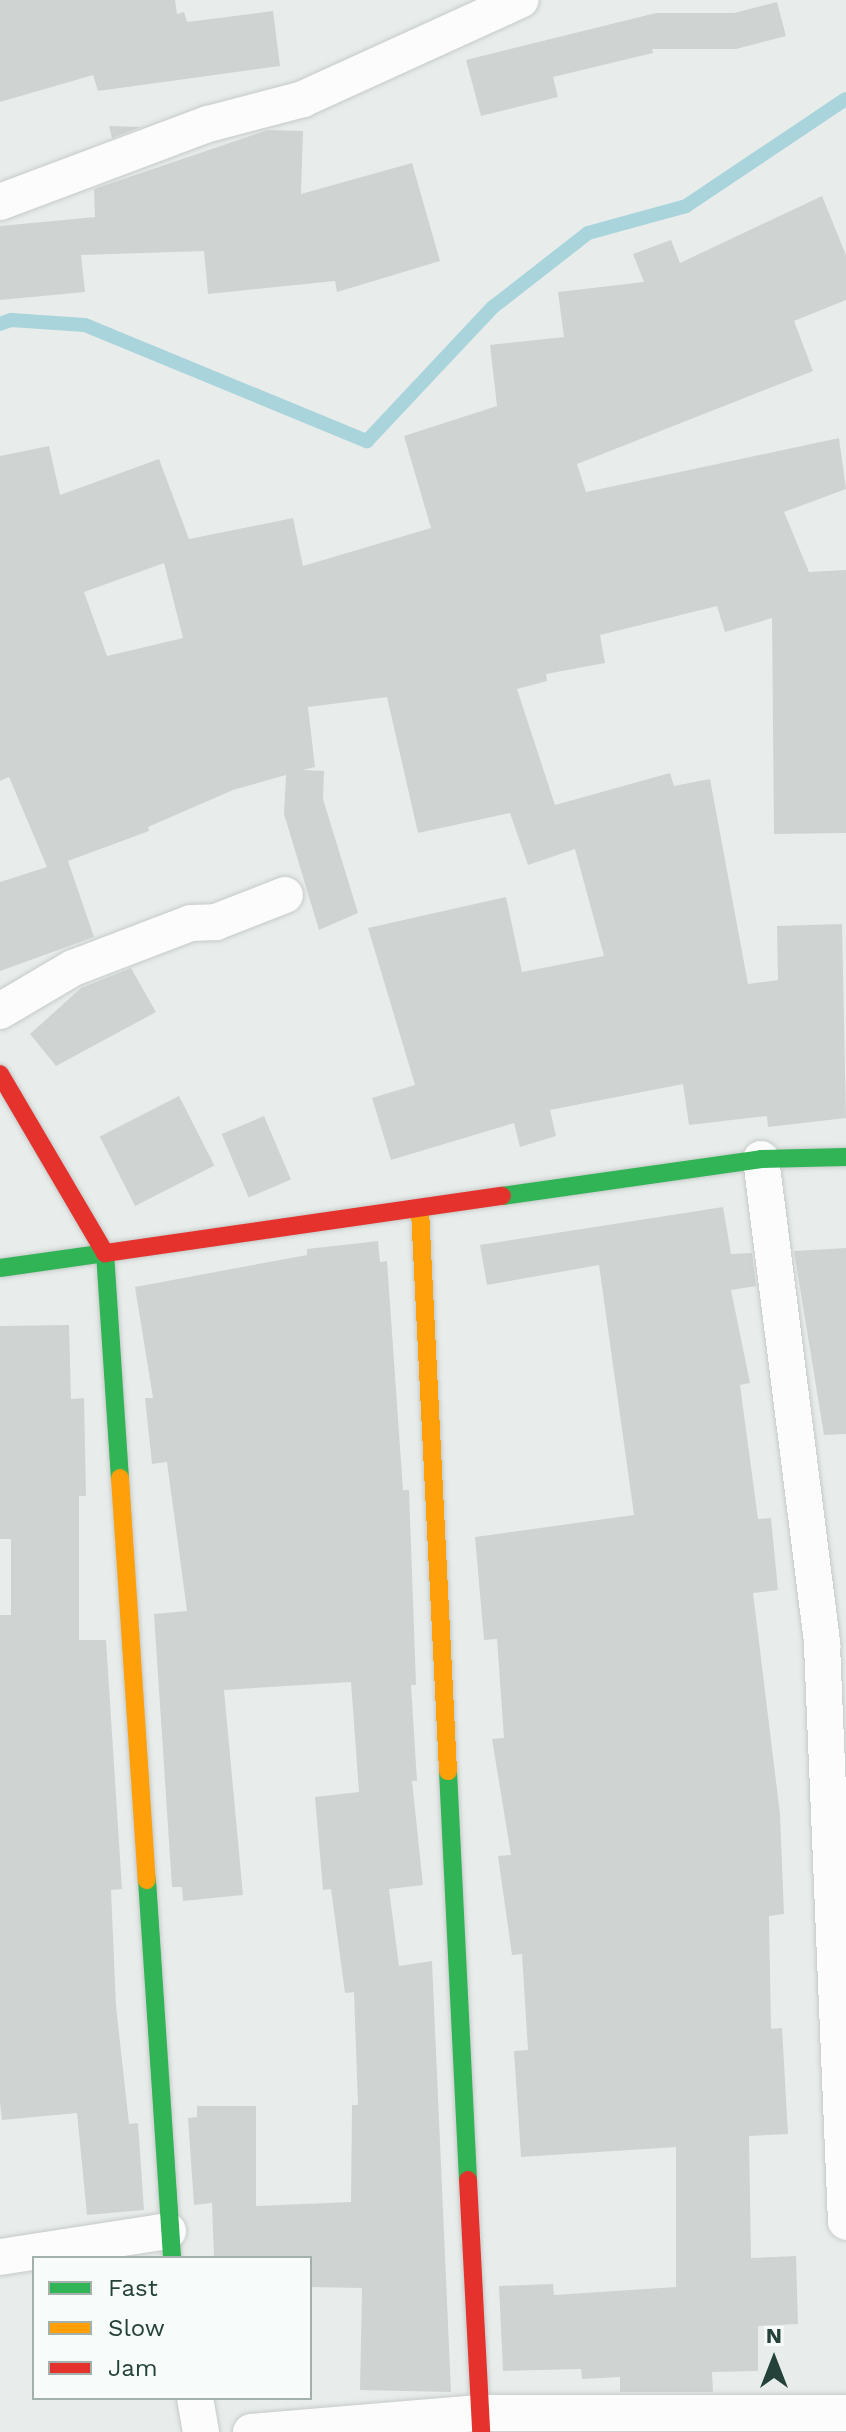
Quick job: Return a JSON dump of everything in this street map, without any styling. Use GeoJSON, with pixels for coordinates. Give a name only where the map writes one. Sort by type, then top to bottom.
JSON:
{"type":"FeatureCollection","features":[{"type":"Feature","properties":{"kind":"street"},"geometry":{"type":"LineString","coordinates":[[0,202],[208,124],[303,99],[520,0]]}},
{"type":"Feature","properties":{"kind":"street"},"geometry":{"type":"LineString","coordinates":[[0,1011],[73,968],[191,923],[216,922],[285,895]]}},
{"type":"Feature","properties":{"kind":"street"},"geometry":{"type":"LineString","coordinates":[[0,1074],[105,1253],[170,2245],[0,2257]]}},
{"type":"Feature","properties":{"kind":"street"},"geometry":{"type":"LineString","coordinates":[[0,1268],[761,1159],[846,1157]]}},
{"type":"Feature","properties":{"kind":"street"},"geometry":{"type":"LineString","coordinates":[[761,1159],[822,1645],[846,2222]]}},
{"type":"Feature","properties":{"kind":"street"},"geometry":{"type":"LineString","coordinates":[[420,1210],[480,2422]]}},
{"type":"Feature","properties":{"kind":"street"},"geometry":{"type":"LineString","coordinates":[[195,2400],[201,2432]]}},
{"type":"Feature","properties":{"kind":"street"},"geometry":{"type":"LineString","coordinates":[[251,2432],[480,2422],[846,2413]]}},
{"type":"Feature","properties":{"kind":"building"},"geometry":{"type":"Polygon","coordinates":[[[0,0],[175,0],[177,14],[184,12],[187,22],[273,11],[280,66],[98,91],[93,75],[0,102],[0,0]]]}},
{"type":"Feature","properties":{"kind":"building"},"geometry":{"type":"Polygon","coordinates":[[[777,2],[786,36],[736,49],[652,49],[653,53],[553,77],[558,97],[481,116],[466,60],[656,13],[734,13],[777,2]]]}},
{"type":"Feature","properties":{"kind":"building"},"geometry":{"type":"Polygon","coordinates":[[[109,126],[141,127],[112,138],[109,126]]]}},
{"type":"Feature","properties":{"kind":"building"},"geometry":{"type":"Polygon","coordinates":[[[268,130],[303,131],[301,194],[412,163],[440,261],[337,292],[335,281],[208,294],[204,251],[81,255],[85,292],[0,300],[0,226],[95,217],[94,189],[268,130]]]}},
{"type":"Feature","properties":{"kind":"building"},"geometry":{"type":"Polygon","coordinates":[[[822,196],[846,255],[846,300],[794,321],[813,371],[577,464],[586,492],[839,438],[846,489],[784,512],[809,572],[846,570],[846,833],[774,834],[772,618],[725,632],[717,606],[600,635],[605,663],[546,674],[547,681],[517,689],[555,805],[670,773],[674,786],[710,779],[748,984],[778,980],[777,926],[842,924],[846,1118],[768,1127],[767,1116],[689,1125],[683,1084],[550,1110],[556,1136],[520,1147],[514,1123],[391,1160],[372,1098],[415,1085],[368,928],[506,897],[522,972],[604,956],[575,849],[528,865],[510,813],[418,833],[387,697],[308,707],[315,767],[303,770],[324,771],[323,799],[358,913],[319,930],[284,814],[286,775],[233,790],[148,827],[149,831],[68,861],[94,937],[0,971],[0,882],[47,867],[9,777],[0,781],[0,456],[49,446],[60,495],[159,459],[189,539],[293,518],[303,566],[431,528],[404,436],[497,406],[490,345],[564,337],[558,292],[644,282],[633,254],[671,240],[680,263],[822,196]],[[164,563],[84,592],[107,656],[183,638],[164,563]]]}},
{"type":"Feature","properties":{"kind":"building"},"geometry":{"type":"Polygon","coordinates":[[[131,968],[156,1012],[56,1066],[30,1034],[81,988],[131,968]]]}},
{"type":"Feature","properties":{"kind":"building"},"geometry":{"type":"Polygon","coordinates":[[[179,1096],[214,1165],[135,1206],[100,1136],[179,1096]]]}},
{"type":"Feature","properties":{"kind":"building"},"geometry":{"type":"Polygon","coordinates":[[[264,1116],[291,1180],[249,1197],[222,1134],[264,1116]]]}},
{"type":"Feature","properties":{"kind":"building"},"geometry":{"type":"Polygon","coordinates":[[[723,1207],[731,1254],[752,1253],[756,1286],[731,1290],[750,1383],[740,1385],[758,1519],[771,1518],[778,1590],[753,1593],[780,1814],[784,1914],[769,1916],[771,2029],[782,2028],[788,2134],[749,2136],[751,2258],[796,2256],[798,2324],[758,2326],[758,2371],[712,2372],[713,2392],[620,2392],[620,2377],[582,2379],[581,2369],[503,2371],[499,2286],[553,2284],[554,2295],[676,2287],[676,2147],[521,2157],[514,2051],[528,2050],[522,1954],[512,1955],[498,1856],[511,1855],[492,1739],[504,1738],[497,1639],[484,1640],[475,1537],[634,1515],[599,1265],[487,1285],[480,1245],[723,1207]]]}},
{"type":"Feature","properties":{"kind":"building"},"geometry":{"type":"Polygon","coordinates":[[[378,1241],[380,1262],[387,1261],[403,1490],[409,1490],[416,1685],[411,1685],[417,1781],[412,1781],[423,1885],[389,1889],[399,1966],[432,1961],[451,2392],[360,2390],[362,2288],[312,2287],[312,2256],[214,2256],[212,2203],[194,2205],[188,2118],[197,2117],[197,2106],[256,2106],[256,2206],[351,2202],[352,2105],[358,2105],[354,1992],[345,1993],[331,1889],[323,1890],[315,1797],[359,1792],[351,1682],[224,1690],[243,1895],[183,1901],[182,1887],[172,1887],[154,1614],[187,1611],[167,1462],[152,1464],[145,1398],[153,1398],[135,1287],[307,1255],[307,1249],[378,1241]]]}},
{"type":"Feature","properties":{"kind":"building"},"geometry":{"type":"Polygon","coordinates":[[[846,1248],[846,1434],[824,1435],[794,1251],[846,1248]]]}},
{"type":"Feature","properties":{"kind":"building"},"geometry":{"type":"Polygon","coordinates":[[[69,1325],[71,1399],[84,1398],[86,1496],[79,1496],[79,1640],[106,1640],[122,1889],[111,1890],[116,2006],[129,2124],[138,2123],[144,2210],[87,2215],[77,2113],[2,2120],[0,2102],[0,1615],[11,1615],[11,1539],[0,1539],[0,1326],[69,1325]]]}},
{"type":"Feature","properties":{"kind":"waterway"},"geometry":{"type":"LineString","coordinates":[[0,324],[11,320],[85,325],[367,441],[493,307],[588,233],[686,206],[846,99]]}},
{"type":"Feature","properties":{"kind":"traffic: fast"},"geometry":{"type":"LineString","coordinates":[[502,1196],[761,1159],[846,1157]]}},
{"type":"Feature","properties":{"kind":"traffic: fast"},"geometry":{"type":"LineString","coordinates":[[0,1268],[105,1253],[120,1478]]}},
{"type":"Feature","properties":{"kind":"traffic: fast"},"geometry":{"type":"LineString","coordinates":[[448,1771],[468,2180]]}},
{"type":"Feature","properties":{"kind":"traffic: fast"},"geometry":{"type":"LineString","coordinates":[[147,1880],[172,2256]]}},
{"type":"Feature","properties":{"kind":"traffic: slow"},"geometry":{"type":"LineString","coordinates":[[420,1210],[448,1771]]}},
{"type":"Feature","properties":{"kind":"traffic: slow"},"geometry":{"type":"LineString","coordinates":[[120,1478],[147,1880]]}},
{"type":"Feature","properties":{"kind":"traffic: jam"},"geometry":{"type":"LineString","coordinates":[[0,1074],[105,1253],[502,1196]]}},
{"type":"Feature","properties":{"kind":"traffic: jam"},"geometry":{"type":"LineString","coordinates":[[468,2180],[481,2432]]}}]}
